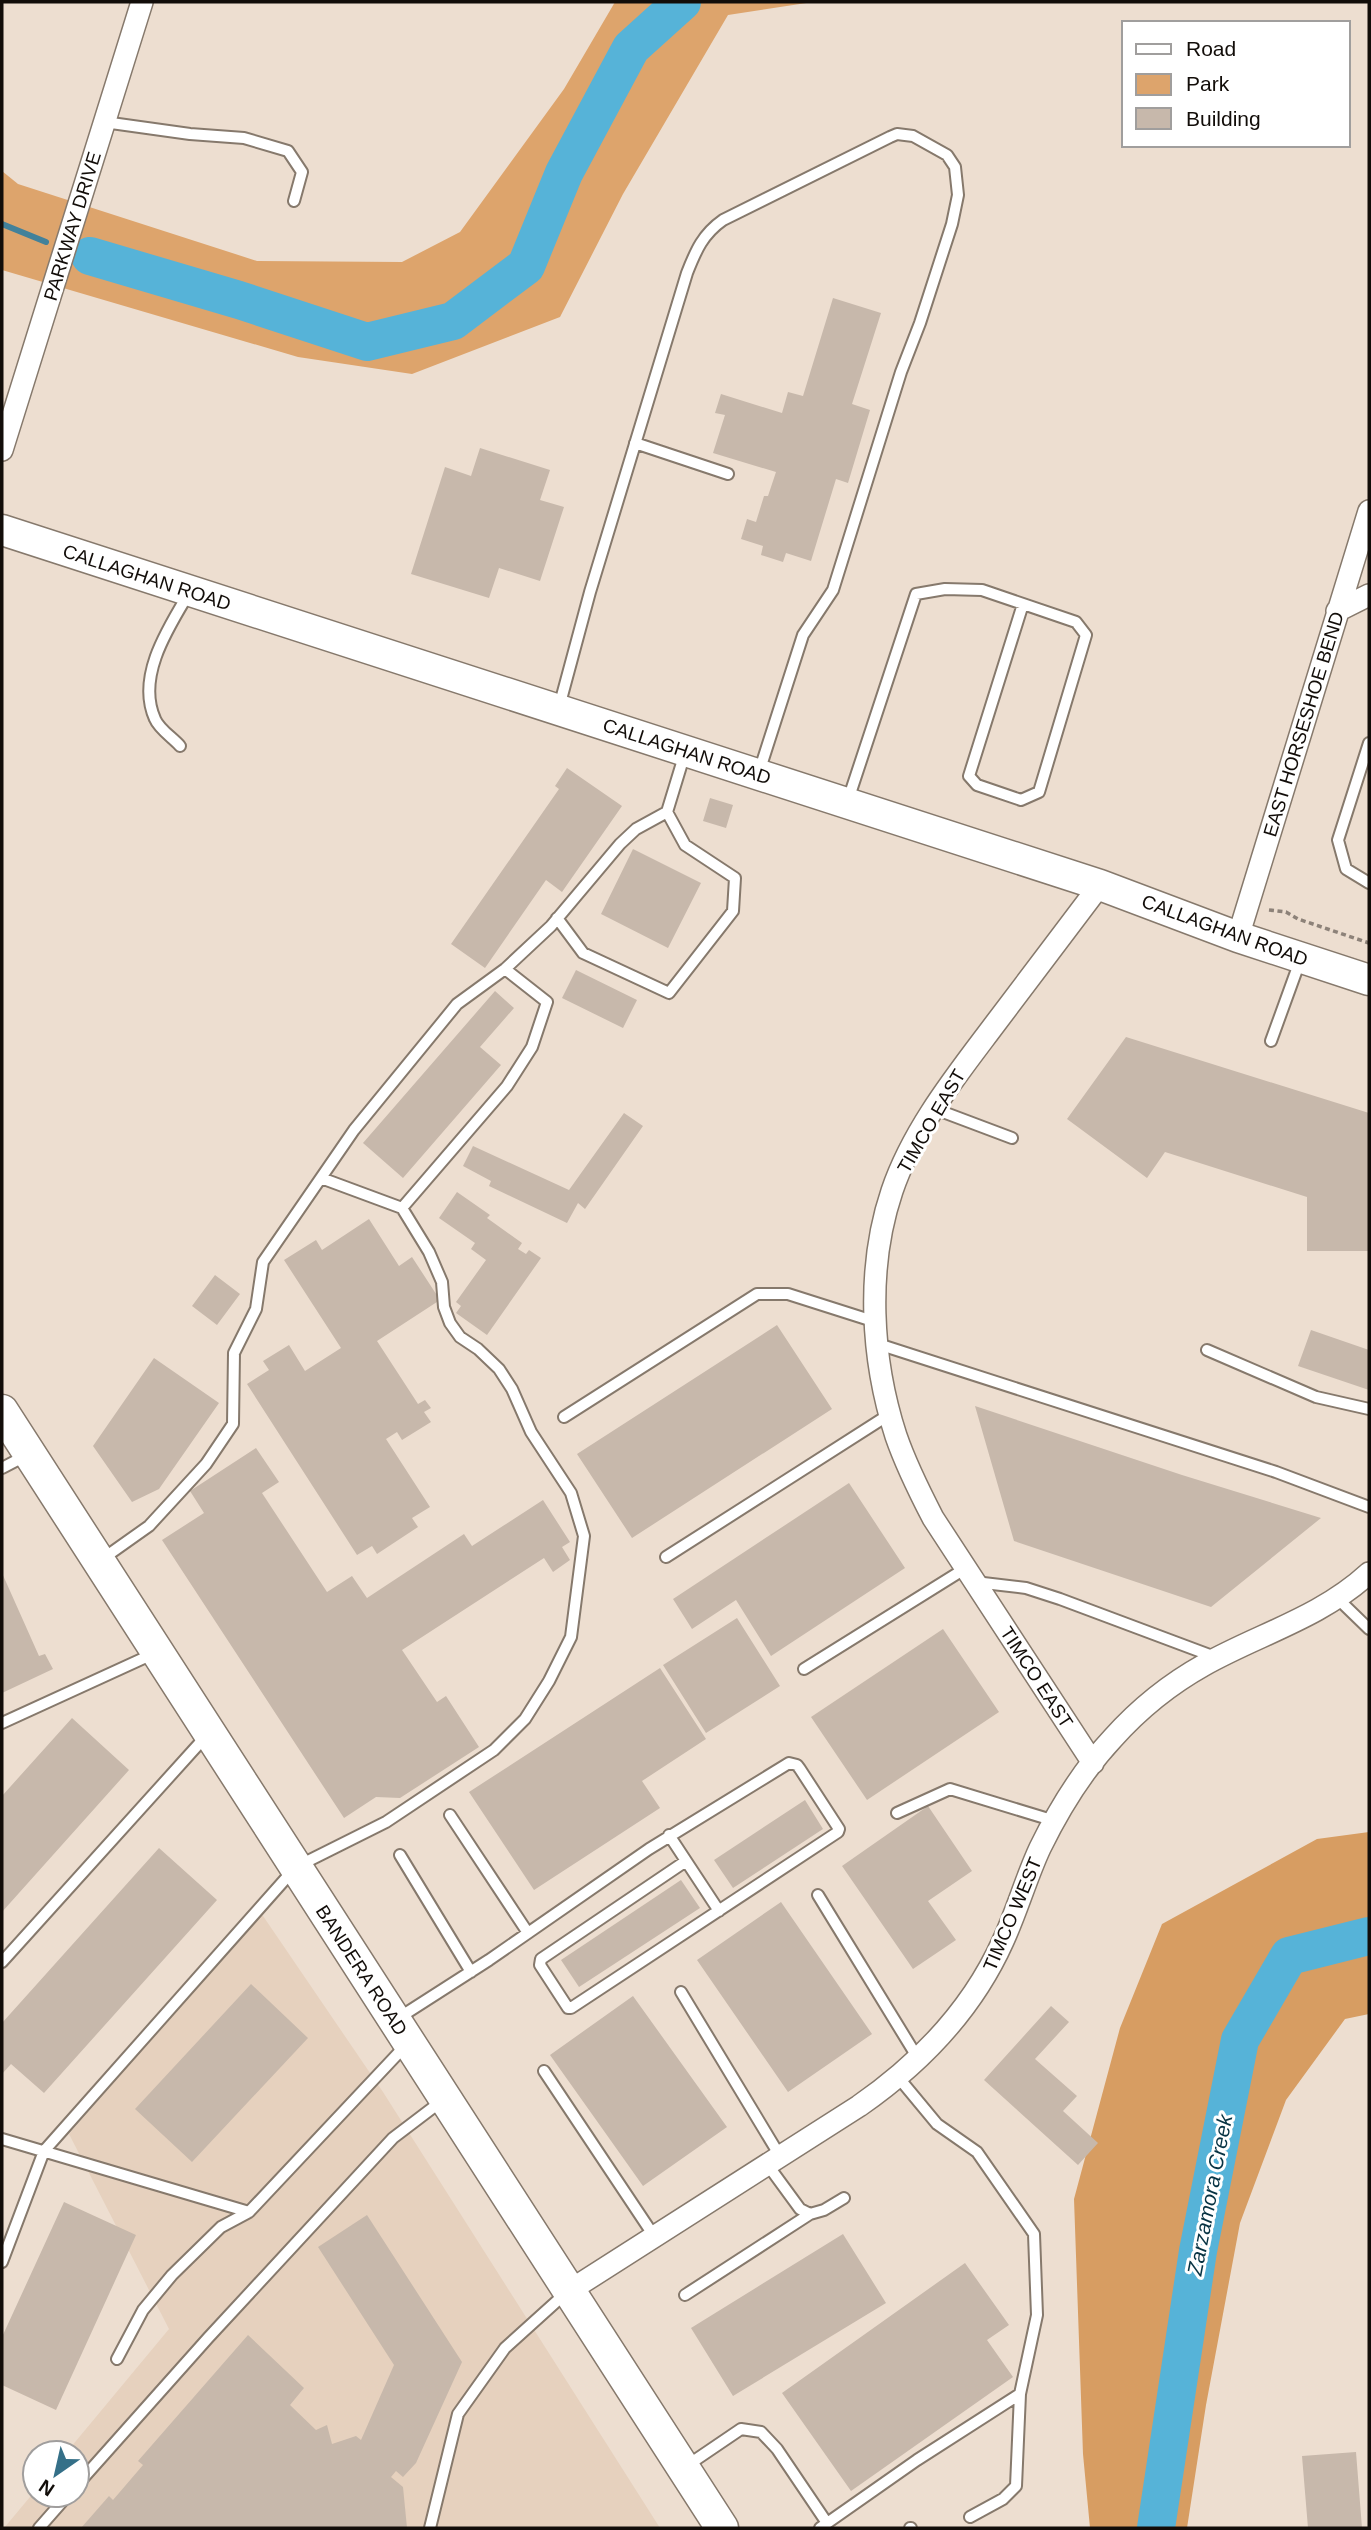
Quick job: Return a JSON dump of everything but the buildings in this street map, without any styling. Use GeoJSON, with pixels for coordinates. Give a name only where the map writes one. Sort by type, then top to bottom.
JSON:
{"type":"FeatureCollection","features":[{"type":"Feature","properties":{"kind":"main road","name":"CALLAGHAN ROAD"},"geometry":{"type":"LineString","coordinates":[[2,530],[1100,885],[1238,937],[1369,980]]}},
{"type":"Feature","properties":{"kind":"main road","name":"BANDERA ROAD"},"geometry":{"type":"LineString","coordinates":[[2,1411],[722,2528]]}},
{"type":"Feature","properties":{"kind":"street","name":"PARKWAY DRIVE"},"geometry":{"type":"LineString","coordinates":[[2,450],[142,2]]}},
{"type":"Feature","properties":{"kind":"street","name":"EAST HORSESHOE BEND"},"geometry":{"type":"LineString","coordinates":[[1238,937],[1369,510]]}},
{"type":"Feature","properties":{"kind":"street"},"geometry":{"type":"LineString","coordinates":[[1337,611],[1369,595]]}},
{"type":"Feature","properties":{"kind":"street","name":"TIMCO EAST"},"geometry":{"type":"LineString","coordinates":[[1093,1763],[933,1518],[912,1478],[890,1414],[878,1344],[876,1271],[892,1191],[907,1157],[934,1109],[946,1089],[1100,885]]}},
{"type":"Feature","properties":{"kind":"street","name":"TIMCO WEST"},"geometry":{"type":"LineString","coordinates":[[569,2291],[774,2160],[919,2060],[951,2024],[985,1976],[1003,1941],[1040,1849],[1055,1821],[1113,1738],[1141,1710],[1172,1686],[1218,1658],[1278,1631],[1336,1597],[1369,1573]]}},
{"type":"Feature","properties":{"kind":"lane"},"geometry":{"type":"LineString","coordinates":[[104,122],[190,134],[244,138],[288,151],[302,172],[294,201]]}},
{"type":"Feature","properties":{"kind":"lane"},"geometry":{"type":"LineString","coordinates":[[558,710],[590,592],[687,273],[699,243],[706,233],[723,220],[897,134],[913,136],[947,155],[955,167],[959,186],[952,223],[920,324],[901,372],[832,590],[803,635],[758,774]]}},
{"type":"Feature","properties":{"kind":"lane"},"geometry":{"type":"LineString","coordinates":[[635,443],[728,474]]}},
{"type":"Feature","properties":{"kind":"lane"},"geometry":{"type":"LineString","coordinates":[[848,803],[916,593],[945,589],[982,590],[1076,622],[1086,635],[1039,793],[1021,800],[977,785],[969,776],[1023,604]]}},
{"type":"Feature","properties":{"kind":"lane"},"geometry":{"type":"LineString","coordinates":[[180,746],[155,720],[148,695],[153,658],[190,590]]}},
{"type":"Feature","properties":{"kind":"lane"},"geometry":{"type":"LineString","coordinates":[[1369,743],[1338,841],[1346,869],[1369,883]]}},
{"type":"Feature","properties":{"kind":"lane"},"geometry":{"type":"LineString","coordinates":[[99,1562],[149,1526],[206,1464],[233,1424],[234,1353],[256,1309],[262,1262],[354,1130],[457,1004],[505,969],[557,918],[636,829],[667,812],[686,751]]}},
{"type":"Feature","properties":{"kind":"lane"},"geometry":{"type":"LineString","coordinates":[[557,918],[583,953],[669,993],[733,911],[735,878],[685,845],[667,812]]}},
{"type":"Feature","properties":{"kind":"lane"},"geometry":{"type":"LineString","coordinates":[[1271,1041],[1301,958]]}},
{"type":"Feature","properties":{"kind":"lane"},"geometry":{"type":"LineString","coordinates":[[402,1208],[507,1086],[533,1047],[548,1002],[505,969]]}},
{"type":"Feature","properties":{"kind":"lane"},"geometry":{"type":"LineString","coordinates":[[934,1109],[1012,1138]]}},
{"type":"Feature","properties":{"kind":"lane"},"geometry":{"type":"LineString","coordinates":[[2,2262],[44,2151],[296,1867],[386,1822],[494,1750],[524,1719],[549,1681],[571,1637],[584,1536],[571,1493],[531,1432],[512,1389],[499,1369],[460,1336],[450,1323],[444,1307],[442,1282],[429,1252],[402,1208],[321,1178]]}},
{"type":"Feature","properties":{"kind":"lane"},"geometry":{"type":"LineString","coordinates":[[564,1417],[757,1294],[788,1294],[876,1322]]}},
{"type":"Feature","properties":{"kind":"lane"},"geometry":{"type":"LineString","coordinates":[[878,1344],[1276,1472],[1369,1507]]}},
{"type":"Feature","properties":{"kind":"lane"},"geometry":{"type":"LineString","coordinates":[[1206,1350],[1316,1397],[1369,1409]]}},
{"type":"Feature","properties":{"kind":"lane"},"geometry":{"type":"LineString","coordinates":[[666,1557],[890,1414]]}},
{"type":"Feature","properties":{"kind":"lane"},"geometry":{"type":"LineString","coordinates":[[2,1468],[30,1454]]}},
{"type":"Feature","properties":{"kind":"lane"},"geometry":{"type":"LineString","coordinates":[[804,1669],[970,1575],[1060,1599],[1218,1658]]}},
{"type":"Feature","properties":{"kind":"lane"},"geometry":{"type":"LineString","coordinates":[[1336,1597],[1369,1629]]}},
{"type":"Feature","properties":{"kind":"lane"},"geometry":{"type":"LineString","coordinates":[[2,1723],[157,1652]]}},
{"type":"Feature","properties":{"kind":"lane"},"geometry":{"type":"LineString","coordinates":[[2,1962],[209,1733]]}},
{"type":"Feature","properties":{"kind":"lane"},"geometry":{"type":"LineString","coordinates":[[117,2359],[143,2310],[172,2275],[220,2227],[249,2212],[401,2031],[471,1972],[669,1835],[789,1763],[797,1765],[838,1826],[838,1832],[719,1911],[571,2008],[565,2005],[540,1965],[541,1959],[686,1861]]}},
{"type":"Feature","properties":{"kind":"lane"},"geometry":{"type":"LineString","coordinates":[[897,1813],[950,1789],[1055,1821]]}},
{"type":"Feature","properties":{"kind":"lane"},"geometry":{"type":"LineString","coordinates":[[450,1815],[528,1933]]}},
{"type":"Feature","properties":{"kind":"lane"},"geometry":{"type":"LineString","coordinates":[[669,1835],[719,1911]]}},
{"type":"Feature","properties":{"kind":"lane"},"geometry":{"type":"LineString","coordinates":[[400,1855],[471,1972]]}},
{"type":"Feature","properties":{"kind":"lane"},"geometry":{"type":"LineString","coordinates":[[818,1895],[919,2060]]}},
{"type":"Feature","properties":{"kind":"lane"},"geometry":{"type":"LineString","coordinates":[[681,1992],[800,2209],[810,2214]]}},
{"type":"Feature","properties":{"kind":"lane"},"geometry":{"type":"LineString","coordinates":[[544,2071],[654,2236]]}},
{"type":"Feature","properties":{"kind":"lane"},"geometry":{"type":"LineString","coordinates":[[898,2077],[937,2123],[977,2152],[1034,2234],[1037,2315],[1020,2394],[1016,2486],[1003,2499],[971,2517]]}},
{"type":"Feature","properties":{"kind":"lane"},"geometry":{"type":"LineString","coordinates":[[91,2469],[393,2138],[445,2099]]}},
{"type":"Feature","properties":{"kind":"lane"},"geometry":{"type":"LineString","coordinates":[[2,2139],[249,2212]]}},
{"type":"Feature","properties":{"kind":"lane"},"geometry":{"type":"LineString","coordinates":[[685,2295],[810,2214],[824,2210],[844,2198]]}},
{"type":"Feature","properties":{"kind":"lane"},"geometry":{"type":"LineString","coordinates":[[430,2528],[458,2414],[505,2348],[569,2291]]}},
{"type":"Feature","properties":{"kind":"lane"},"geometry":{"type":"LineString","coordinates":[[683,2469],[741,2429],[761,2432],[777,2449],[823,2526],[917,2460],[1020,2394]]}},
{"type":"Feature","properties":{"kind":"lane"},"geometry":{"type":"LineString","coordinates":[[39,2528],[56,2509]]}},
{"type":"Feature","properties":{"kind":"path"},"geometry":{"type":"LineString","coordinates":[[1270,910],[1286,912],[1298,919],[1369,943]]}},
{"type":"Feature","properties":{"kind":"shaded area"},"geometry":{"type":"Polygon","coordinates":[[[1369,1832],[1369,2014],[1345,2019],[1286,2100],[1240,2223],[1206,2405],[1187,2528],[1090,2528],[1083,2454],[1074,2199],[1120,2028],[1162,1924],[1317,1839],[1369,1832]]]}},
{"type":"Feature","properties":{"kind":"shaded area"},"geometry":{"type":"Polygon","coordinates":[[[261,1913],[383,2092],[660,2528],[4,2528],[21,2508],[91,2509],[91,2439],[78,2439],[169,2329],[69,2134],[261,1913]]]}},
{"type":"Feature","properties":{"kind":"green space"},"geometry":{"type":"Polygon","coordinates":[[[615,2],[813,2],[728,15],[623,194],[560,317],[412,374],[298,357],[2,270],[2,171],[18,184],[257,261],[402,262],[460,232],[564,89],[615,2]]]}},
{"type":"Feature","properties":{"kind":"waterway"},"geometry":{"type":"LineString","coordinates":[[90,256],[239,300],[367,342],[453,321],[526,266],[564,173],[631,48],[682,2]]}},
{"type":"Feature","properties":{"kind":"waterway"},"geometry":{"type":"LineString","coordinates":[[2,224],[46,242]]}},
{"type":"Feature","properties":{"kind":"waterway","name":"Zarzamora Creek"},"geometry":{"type":"LineString","coordinates":[[1156,2528],[1198,2251],[1240,2040],[1289,1956],[1369,1936]]}}]}
